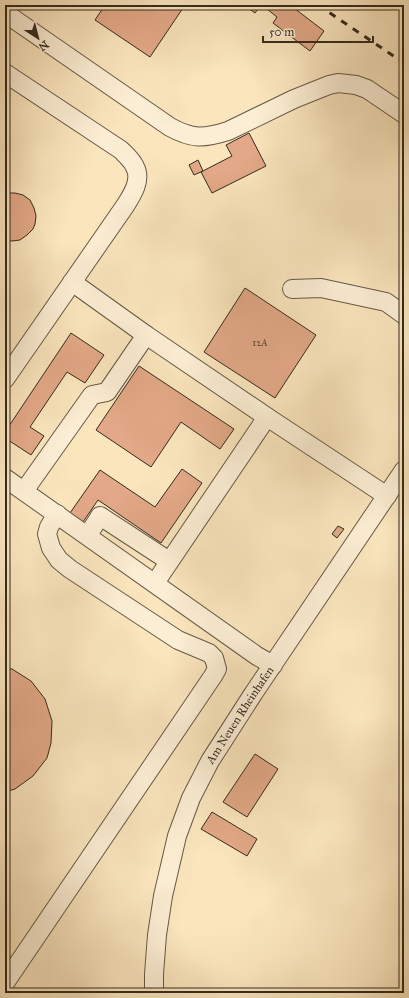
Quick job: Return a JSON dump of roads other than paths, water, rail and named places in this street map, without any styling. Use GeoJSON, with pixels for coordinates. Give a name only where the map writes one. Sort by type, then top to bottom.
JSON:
{"type":"FeatureCollection","features":[{"type":"Feature","properties":{"kind":"street"},"geometry":{"type":"LineString","coordinates":[[5,13],[182,134],[209,137],[228,131],[287,102],[329,85],[338,83],[356,85],[367,89],[404,114]]}},
{"type":"Feature","properties":{"kind":"street"},"geometry":{"type":"LineString","coordinates":[[5,73],[121,150],[135,166],[138,174],[133,193],[5,378]]}},
{"type":"Feature","properties":{"kind":"street"},"geometry":{"type":"LineString","coordinates":[[72,282],[146,335],[387,496]]}},
{"type":"Feature","properties":{"kind":"street"},"geometry":{"type":"LineString","coordinates":[[292,289],[321,288],[386,302],[404,315]]}},
{"type":"Feature","properties":{"kind":"street"},"geometry":{"type":"LineString","coordinates":[[24,491],[92,395],[107,392],[146,335]]}},
{"type":"Feature","properties":{"kind":"street"},"geometry":{"type":"LineString","coordinates":[[155,583],[267,417]]}},
{"type":"Feature","properties":{"kind":"street","name":"Am Neuen Rheinhafen"},"geometry":{"type":"LineString","coordinates":[[154,993],[157,935],[164,896],[177,836],[191,798],[210,761],[253,694],[404,470]]}},
{"type":"Feature","properties":{"kind":"street"},"geometry":{"type":"LineString","coordinates":[[5,478],[258,656],[273,665]]}},
{"type":"Feature","properties":{"kind":"street"},"geometry":{"type":"LineString","coordinates":[[5,983],[217,669],[214,658],[209,653],[178,640],[70,569],[59,560],[51,548],[47,534],[49,527],[57,514]]}},
{"type":"Feature","properties":{"kind":"street"},"geometry":{"type":"LineString","coordinates":[[88,535],[100,516],[169,561]]}},
{"type":"Feature","properties":{"kind":"railway"},"geometry":{"type":"LineString","coordinates":[[318,5],[404,63]]}},
{"type":"Feature","properties":{"kind":"railway"},"geometry":{"type":"LineString","coordinates":[[397,5],[404,10]]}}]}
